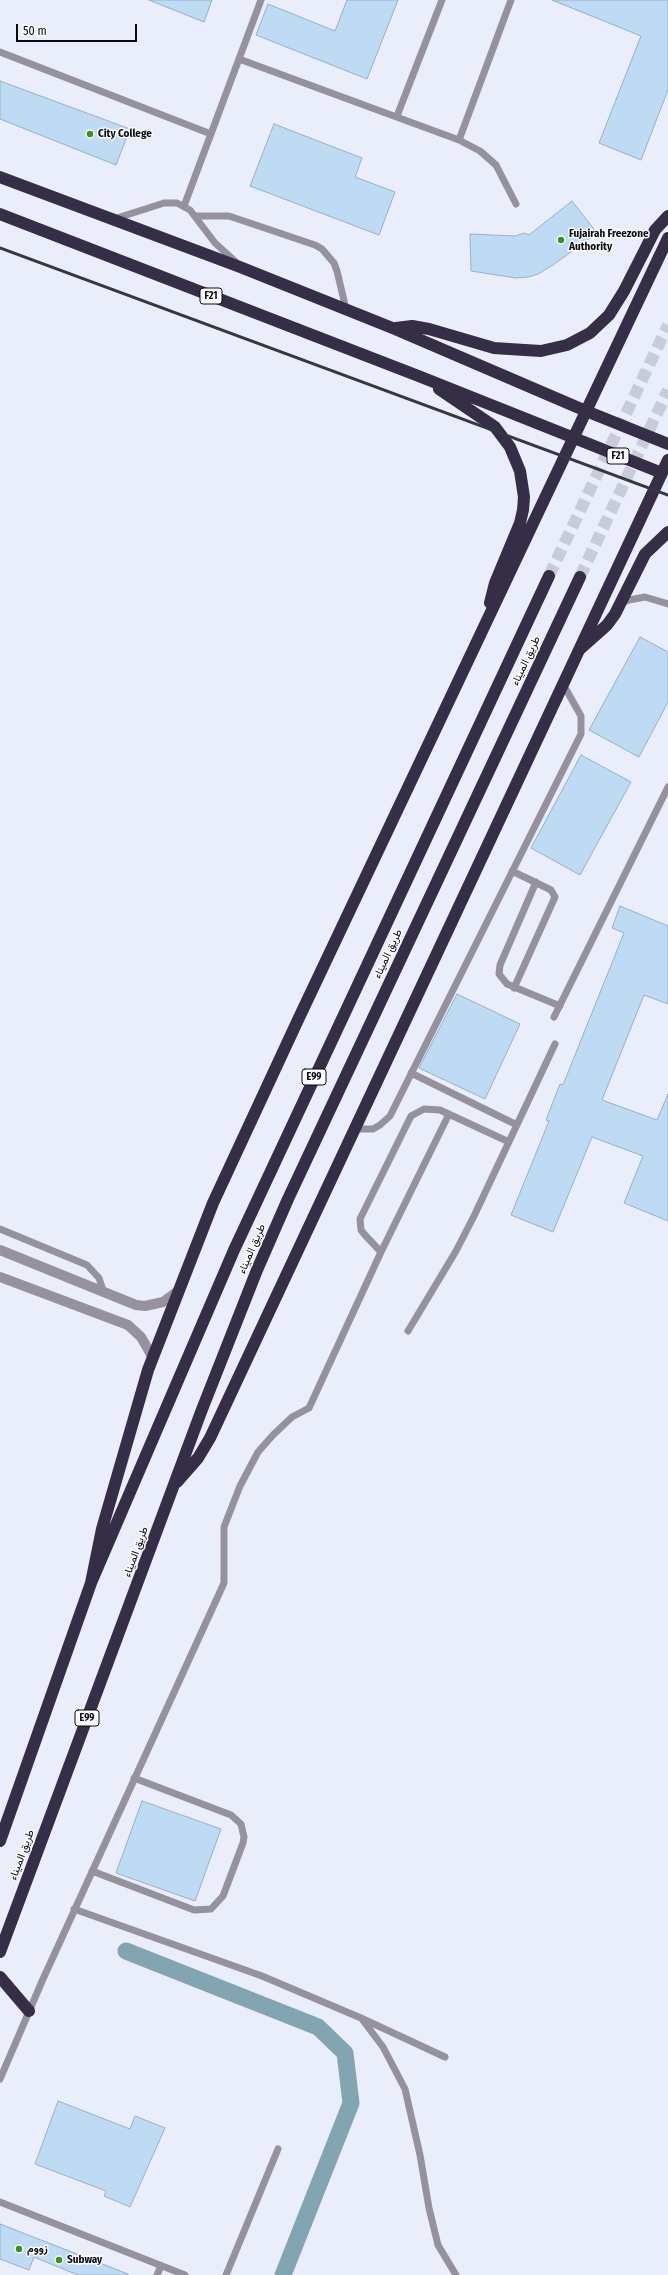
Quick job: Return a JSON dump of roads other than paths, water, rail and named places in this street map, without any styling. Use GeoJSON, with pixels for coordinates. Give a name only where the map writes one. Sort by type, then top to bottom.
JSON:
{"type":"FeatureCollection","features":[{"type":"Feature","properties":{"kind":"highway"},"geometry":{"type":"LineString","coordinates":[[0,177],[240,266],[395,329],[586,411],[668,444]]}},
{"type":"Feature","properties":{"kind":"highway","name":"F21"},"geometry":{"type":"LineString","coordinates":[[0,214],[421,377],[665,475]]}},
{"type":"Feature","properties":{"kind":"highway"},"geometry":{"type":"LineString","coordinates":[[395,329],[412,326],[429,329],[494,348],[509,350],[540,350],[566,345],[590,332],[609,315],[624,291],[655,230],[668,216]]}},
{"type":"Feature","properties":{"kind":"highway"},"geometry":{"type":"LineString","coordinates":[[91,1582],[102,1529],[153,1358],[216,1196],[668,238]]}},
{"type":"Feature","properties":{"kind":"highway"},"geometry":{"type":"LineString","coordinates":[[421,377],[495,427],[510,447],[520,471],[523,490],[523,510],[520,523],[492,593],[490,614]]}},
{"type":"Feature","properties":{"kind":"highway"},"geometry":{"type":"LineString","coordinates":[[174,1484],[191,1468],[205,1448],[579,650],[665,475],[668,460]]}},
{"type":"Feature","properties":{"kind":"highway"},"geometry":{"type":"LineString","coordinates":[[579,650],[599,634],[620,603],[645,554],[668,532]]}},
{"type":"Feature","properties":{"kind":"highway","name":"طريق الميناء"},"geometry":{"type":"LineString","coordinates":[[0,1842],[91,1582],[234,1250],[549,576]]}},
{"type":"Feature","properties":{"kind":"highway","name":"طريق الميناء"},"geometry":{"type":"LineString","coordinates":[[0,1952],[228,1341],[288,1200],[580,577]]}},
{"type":"Feature","properties":{"kind":"highway"},"geometry":{"type":"LineString","coordinates":[[0,1977],[29,2011]]}},
{"type":"Feature","properties":{"kind":"street"},"geometry":{"type":"LineString","coordinates":[[0,1250],[127,1302],[145,1306],[163,1302],[178,1292]]}},
{"type":"Feature","properties":{"kind":"street"},"geometry":{"type":"LineString","coordinates":[[0,1277],[128,1324],[141,1337],[153,1358]]}},
{"type":"Feature","properties":{"kind":"lane"},"geometry":{"type":"LineString","coordinates":[[184,206],[261,0]]}},
{"type":"Feature","properties":{"kind":"lane"},"geometry":{"type":"LineString","coordinates":[[397,116],[442,0]]}},
{"type":"Feature","properties":{"kind":"lane"},"geometry":{"type":"LineString","coordinates":[[459,140],[511,0]]}},
{"type":"Feature","properties":{"kind":"lane"},"geometry":{"type":"LineString","coordinates":[[0,52],[211,134]]}},
{"type":"Feature","properties":{"kind":"lane"},"geometry":{"type":"LineString","coordinates":[[239,59],[459,140],[480,151],[496,165],[516,204]]}},
{"type":"Feature","properties":{"kind":"lane"},"geometry":{"type":"LineString","coordinates":[[114,219],[164,203],[184,206],[195,216],[215,243],[240,266]]}},
{"type":"Feature","properties":{"kind":"lane"},"geometry":{"type":"LineString","coordinates":[[195,216],[229,216],[315,245],[326,252],[334,262],[346,309]]}},
{"type":"Feature","properties":{"kind":"lane"},"geometry":{"type":"LineString","coordinates":[[620,603],[645,598],[668,604]]}},
{"type":"Feature","properties":{"kind":"lane"},"geometry":{"type":"LineString","coordinates":[[354,1129],[373,1129],[386,1121],[581,734],[582,716],[563,684]]}},
{"type":"Feature","properties":{"kind":"lane"},"geometry":{"type":"LineString","coordinates":[[554,1018],[668,787]]}},
{"type":"Feature","properties":{"kind":"lane"},"geometry":{"type":"LineString","coordinates":[[512,870],[553,892],[555,899],[514,988]]}},
{"type":"Feature","properties":{"kind":"lane"},"geometry":{"type":"LineString","coordinates":[[536,882],[498,970],[503,982],[514,988],[560,1006]]}},
{"type":"Feature","properties":{"kind":"lane"},"geometry":{"type":"LineString","coordinates":[[408,1331],[456,1251],[555,1044]]}},
{"type":"Feature","properties":{"kind":"lane"},"geometry":{"type":"LineString","coordinates":[[411,1073],[517,1125]]}},
{"type":"Feature","properties":{"kind":"lane"},"geometry":{"type":"LineString","coordinates":[[381,1252],[361,1230],[361,1213],[411,1116],[424,1109],[432,1108],[449,1114],[509,1142]]}},
{"type":"Feature","properties":{"kind":"lane"},"geometry":{"type":"LineString","coordinates":[[0,2079],[74,1909],[224,1583],[224,1527],[240,1486],[258,1452],[273,1435],[292,1417],[309,1408],[381,1252],[449,1114]]}},
{"type":"Feature","properties":{"kind":"lane"},"geometry":{"type":"LineString","coordinates":[[0,1229],[87,1265],[99,1278],[104,1293]]}},
{"type":"Feature","properties":{"kind":"lane"},"geometry":{"type":"LineString","coordinates":[[92,1871],[194,1910],[211,1909],[223,1896],[243,1843],[244,1837],[241,1824],[225,1812],[134,1778]]}},
{"type":"Feature","properties":{"kind":"lane"},"geometry":{"type":"LineString","coordinates":[[74,1909],[207,1955],[361,2018],[444,2056]]}},
{"type":"Feature","properties":{"kind":"lane"},"geometry":{"type":"LineString","coordinates":[[361,2018],[383,2047],[405,2089],[438,2246],[456,2275]]}},
{"type":"Feature","properties":{"kind":"lane"},"geometry":{"type":"LineString","coordinates":[[226,2275],[278,2149]]}},
{"type":"Feature","properties":{"kind":"lane"},"geometry":{"type":"LineString","coordinates":[[0,2202],[185,2275]]}},
{"type":"Feature","properties":{"kind":"lane"},"geometry":{"type":"LineString","coordinates":[[158,2275],[161,2266]]}},
{"type":"Feature","properties":{"kind":"waterway"},"geometry":{"type":"LineString","coordinates":[[126,1951],[318,2027],[345,2053],[351,2103],[283,2275]]}},
{"type":"Feature","properties":{"kind":"tunnel"},"geometry":{"type":"LineString","coordinates":[[549,576],[668,325]]}},
{"type":"Feature","properties":{"kind":"tunnel"},"geometry":{"type":"LineString","coordinates":[[580,577],[668,390]]}},
{"type":"Feature","properties":{"kind":"railway"},"geometry":{"type":"LineString","coordinates":[[0,248],[668,495]]}},
{"type":"Feature","properties":{"kind":"place","name":"City College"},"geometry":{"type":"Point","coordinates":[90,134]}},
{"type":"Feature","properties":{"kind":"place","name":"Fujairah Freezone Authority"},"geometry":{"type":"Point","coordinates":[561,240]}},
{"type":"Feature","properties":{"kind":"place","name":"زووم"},"geometry":{"type":"Point","coordinates":[19,2249]}},
{"type":"Feature","properties":{"kind":"place","name":"Subway"},"geometry":{"type":"Point","coordinates":[59,2260]}}]}
